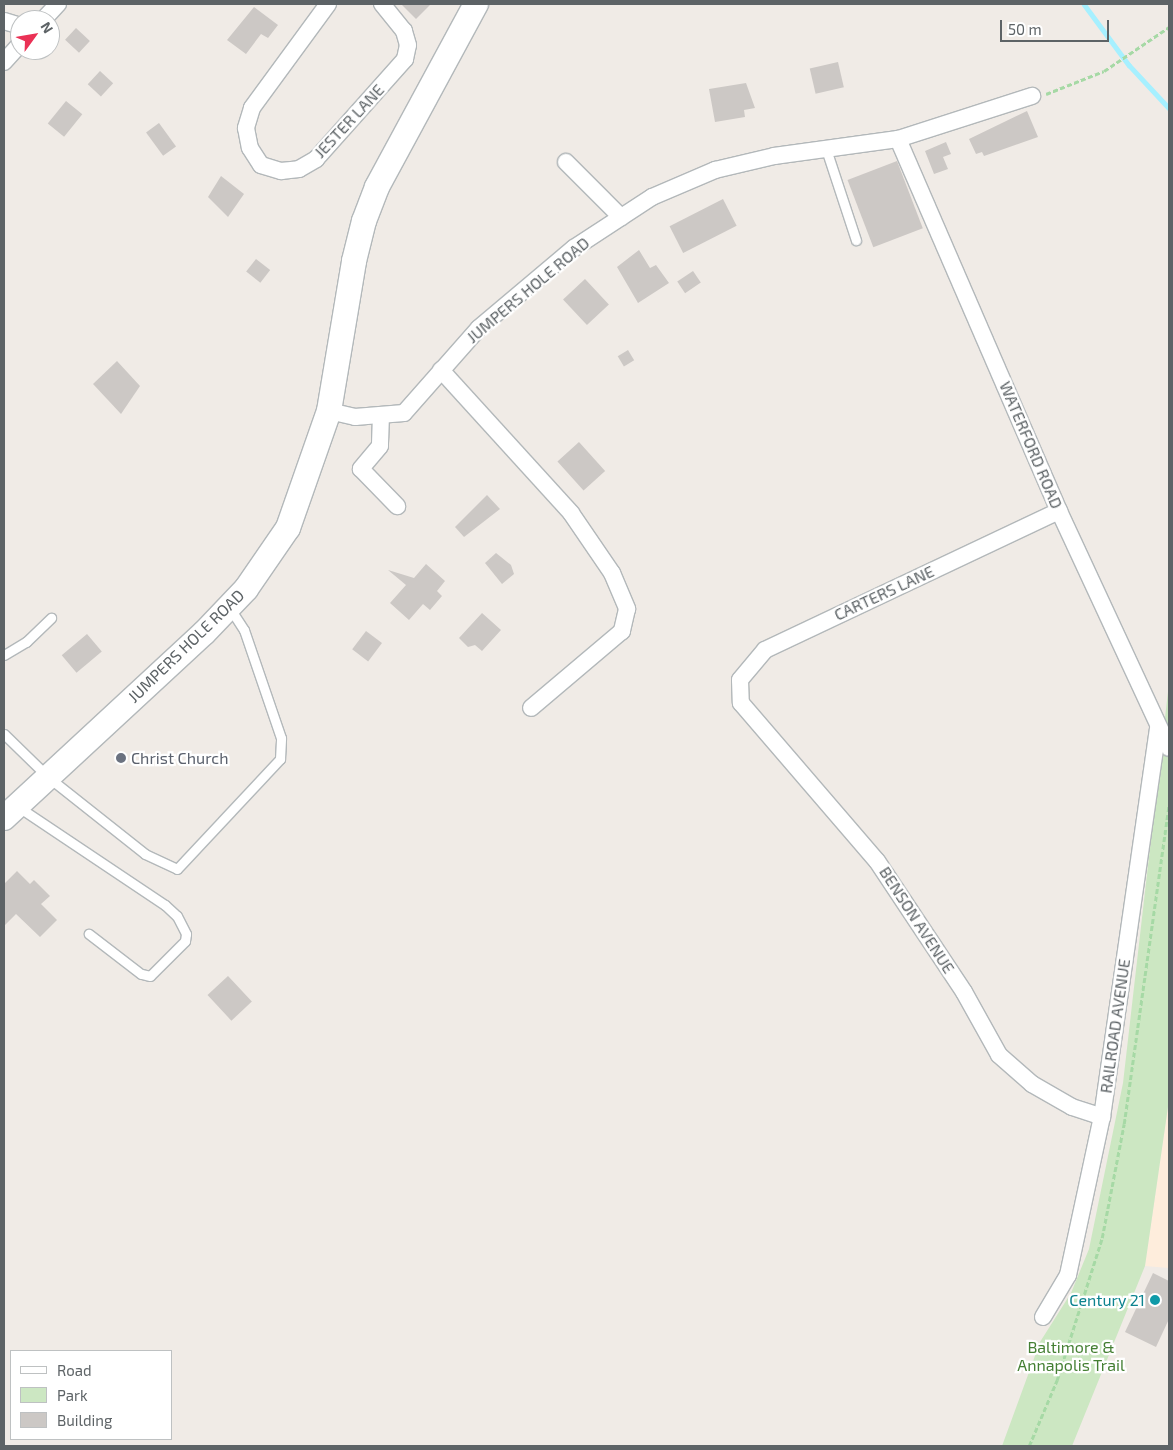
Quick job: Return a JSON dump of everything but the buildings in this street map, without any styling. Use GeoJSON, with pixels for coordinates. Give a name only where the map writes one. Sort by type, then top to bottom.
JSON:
{"type":"FeatureCollection","features":[{"type":"Feature","properties":{"kind":"main road","name":"JUMPERS HOLE ROAD"},"geometry":{"type":"LineString","coordinates":[[10,812],[229,607],[288,528],[329,411],[354,261],[364,221],[377,187],[476,4]]}},
{"type":"Feature","properties":{"kind":"street","name":"JESTER LANE"},"geometry":{"type":"LineString","coordinates":[[328,4],[252,108],[246,128],[250,148],[261,165],[281,170],[299,169],[316,159],[405,59],[408,45],[404,31],[382,4]]}},
{"type":"Feature","properties":{"kind":"street","name":"JUMPERS HOLE ROAD"},"geometry":{"type":"LineString","coordinates":[[329,411],[355,418],[404,413],[486,321],[574,248],[652,197],[715,170],[826,149],[898,139],[1032,96]]}},
{"type":"Feature","properties":{"kind":"street","name":"WATERFORD ROAD"},"geometry":{"type":"LineString","coordinates":[[898,139],[1059,511],[1169,748]]}},
{"type":"Feature","properties":{"kind":"street"},"geometry":{"type":"LineString","coordinates":[[566,162],[621,217]]}},
{"type":"Feature","properties":{"kind":"street"},"geometry":{"type":"LineString","coordinates":[[441,370],[571,513],[612,573],[627,610],[622,631],[530,708]]}},
{"type":"Feature","properties":{"kind":"street"},"geometry":{"type":"LineString","coordinates":[[382,415],[380,446],[361,469],[397,506]]}},
{"type":"Feature","properties":{"kind":"street","name":"CARTERS LANE"},"geometry":{"type":"LineString","coordinates":[[741,703],[740,680],[765,650],[1059,511]]}},
{"type":"Feature","properties":{"kind":"street","name":"BENSON AVENUE"},"geometry":{"type":"LineString","coordinates":[[741,703],[878,861],[964,992],[999,1055],[1032,1084],[1072,1107],[1102,1116]]}},
{"type":"Feature","properties":{"kind":"street","name":"RAILROAD AVENUE"},"geometry":{"type":"LineString","coordinates":[[1042,1317],[1068,1276],[1102,1116],[1158,727]]}},
{"type":"Feature","properties":{"kind":"lane"},"geometry":{"type":"LineString","coordinates":[[826,149],[856,240]]}},
{"type":"Feature","properties":{"kind":"lane"},"geometry":{"type":"LineString","coordinates":[[4,734],[48,778],[145,854],[177,869],[280,759],[281,738],[244,630],[229,607]]}},
{"type":"Feature","properties":{"kind":"lane"},"geometry":{"type":"LineString","coordinates":[[4,655],[26,642],[51,618]]}},
{"type":"Feature","properties":{"kind":"lane"},"geometry":{"type":"LineString","coordinates":[[10,812],[165,905],[177,916],[186,934],[185,941],[150,976],[141,974],[89,934]]}},
{"type":"Feature","properties":{"kind":"path"},"geometry":{"type":"LineString","coordinates":[[1032,96],[1057,92],[1104,70],[1137,51],[1169,28]]}},
{"type":"Feature","properties":{"kind":"shaded area"},"geometry":{"type":"Polygon","coordinates":[[[1169,1100],[1169,1268],[1145,1266],[1169,1100]]]}},
{"type":"Feature","properties":{"kind":"green space","name":"Baltimore & Annapolis Trail"},"geometry":{"type":"Polygon","coordinates":[[[1169,683],[1169,1100],[1145,1266],[1072,1446],[1002,1446],[1040,1342],[1071,1293],[1089,1249],[1123,1083],[1169,683]]]}},
{"type":"Feature","properties":{"kind":"waterway"},"geometry":{"type":"LineString","coordinates":[[1084,4],[1129,65],[1169,108]]}},
{"type":"Feature","properties":{"kind":"place","name":"Christ Church"},"geometry":{"type":"Point","coordinates":[121,758]}},
{"type":"Feature","properties":{"kind":"place","name":"Century 21"},"geometry":{"type":"Point","coordinates":[1155,1300]}}]}
